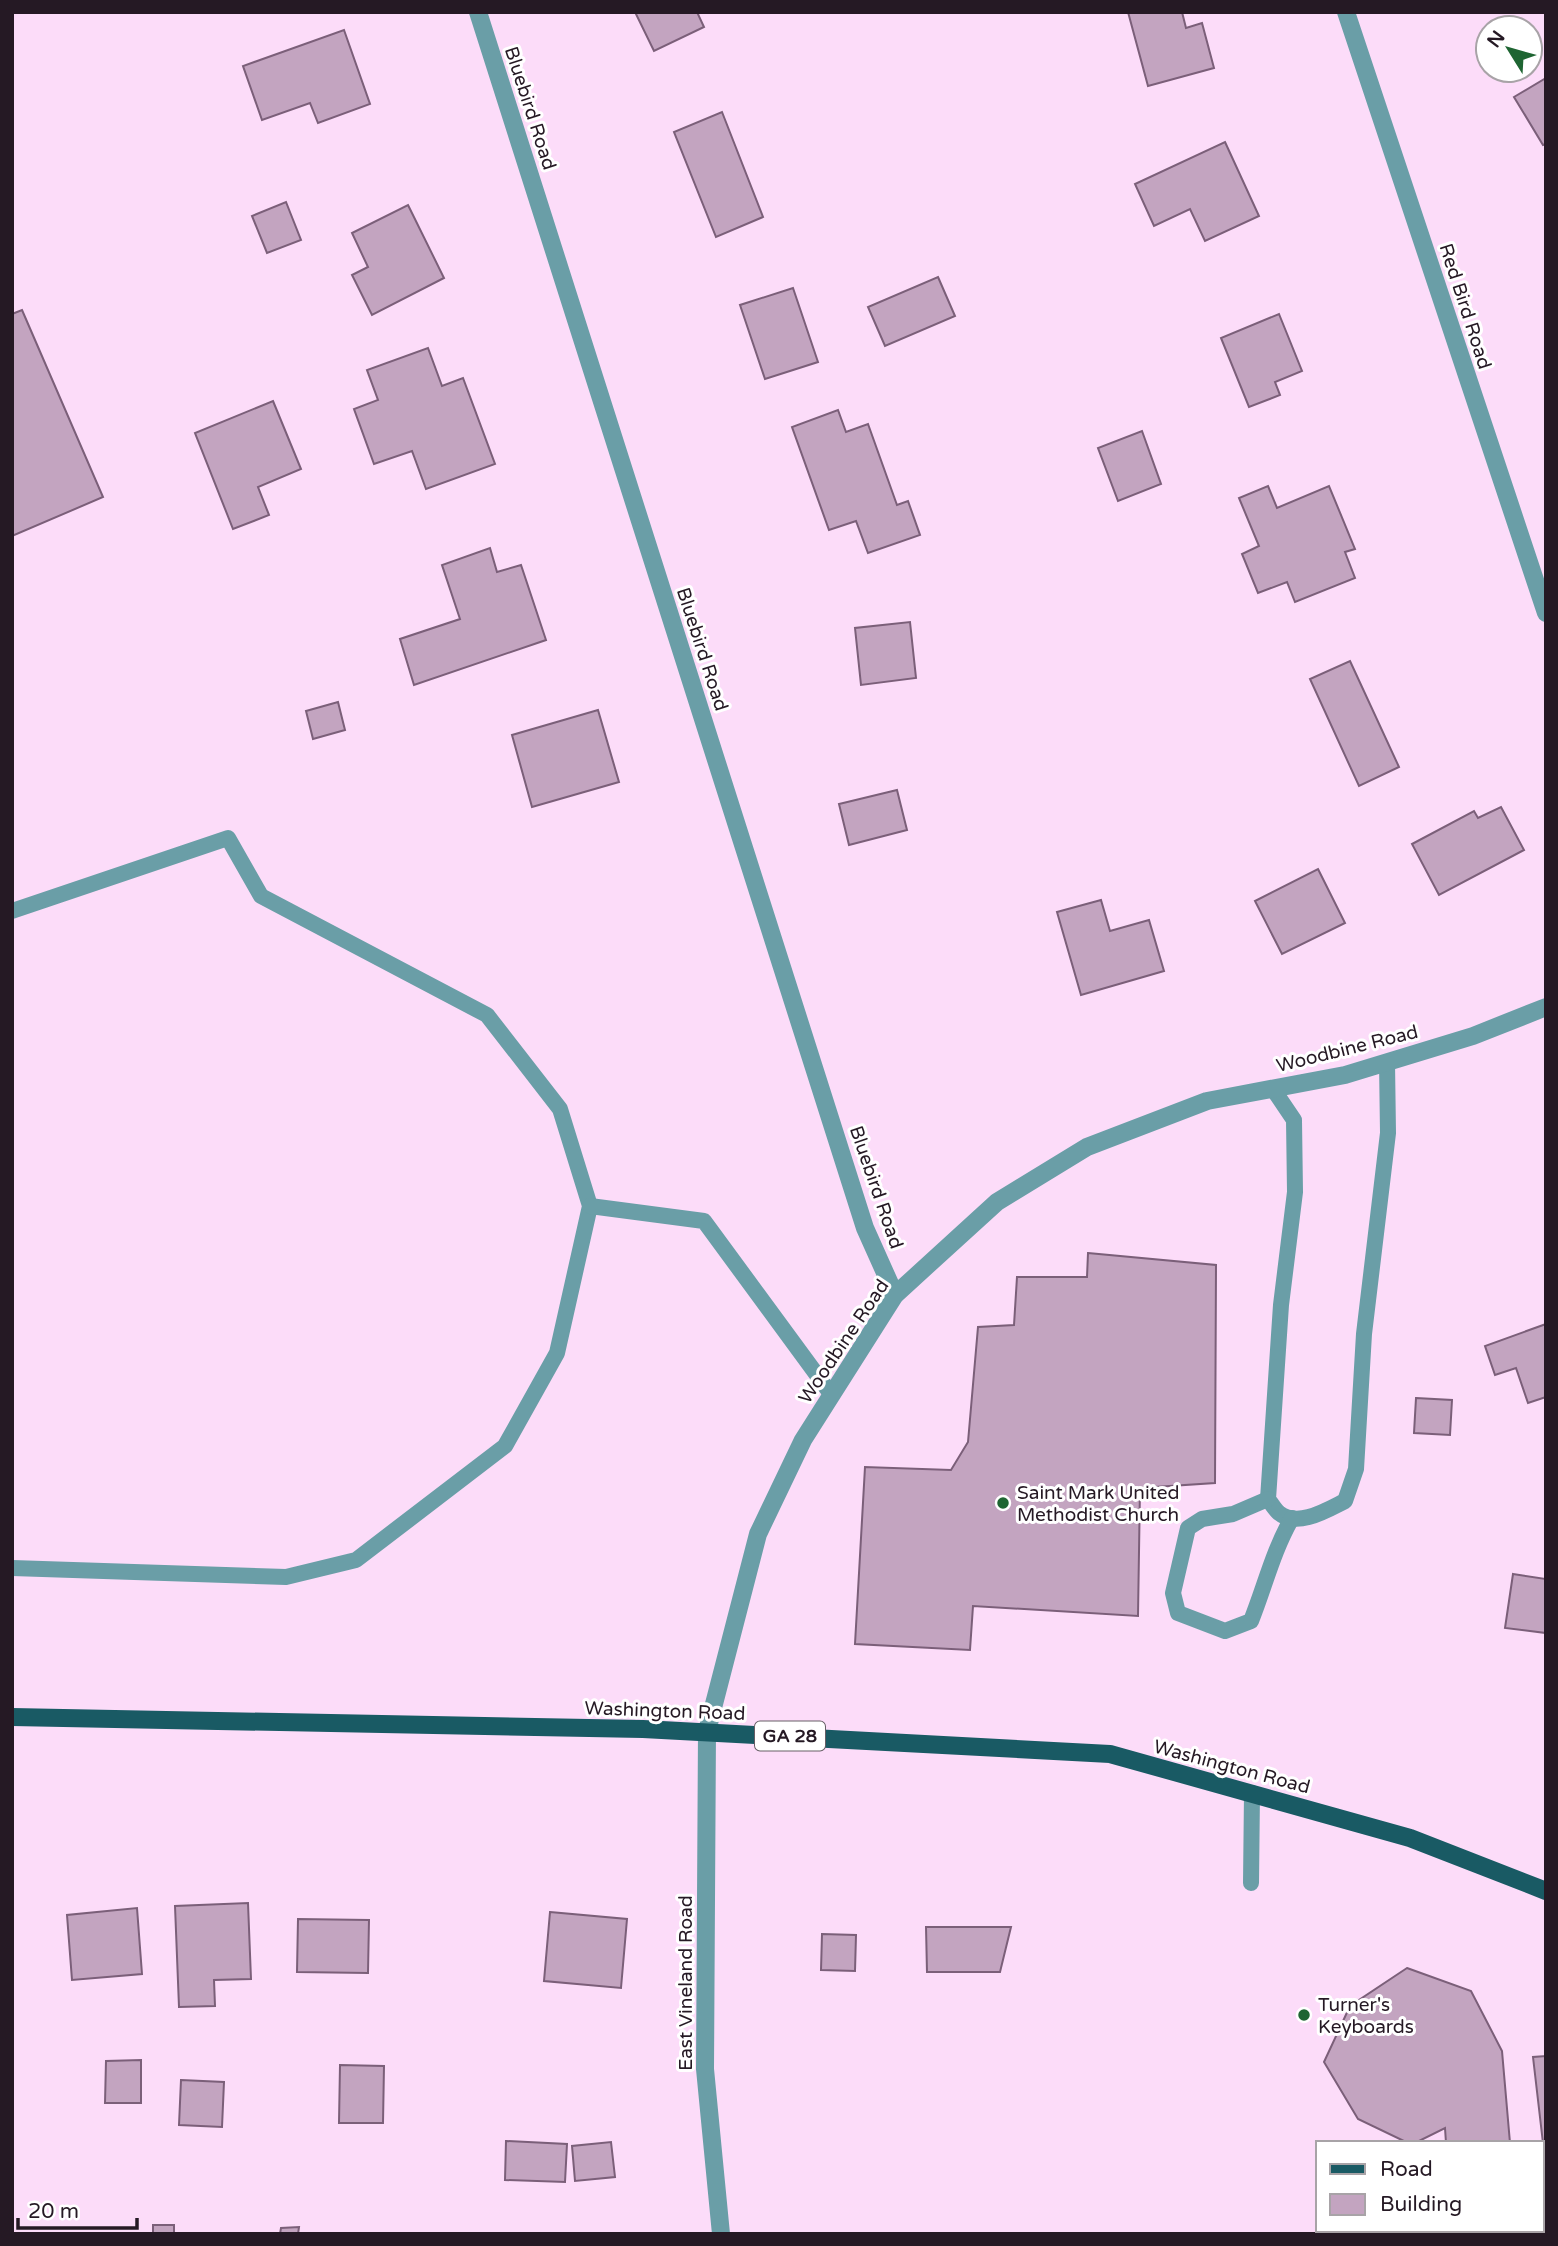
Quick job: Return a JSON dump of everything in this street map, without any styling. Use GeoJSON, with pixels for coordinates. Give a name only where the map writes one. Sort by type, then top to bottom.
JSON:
{"type":"FeatureCollection","features":[{"type":"Feature","properties":{"kind":"main road","name":"Washington Road"},"geometry":{"type":"LineString","coordinates":[[12,1717],[707,1731],[1110,1754],[1410,1838],[1546,1891]]}},
{"type":"Feature","properties":{"kind":"street","name":"Bluebird Road"},"geometry":{"type":"LineString","coordinates":[[478,12],[865,1228],[895,1295]]}},
{"type":"Feature","properties":{"kind":"street","name":"Red Bird Road"},"geometry":{"type":"LineString","coordinates":[[1346,12],[1546,613]]}},
{"type":"Feature","properties":{"kind":"street","name":"Woodbine Road"},"geometry":{"type":"LineString","coordinates":[[707,1731],[758,1534],[803,1440],[895,1295],[997,1202],[1087,1147],[1207,1101],[1345,1075],[1473,1036],[1546,1007]]}},
{"type":"Feature","properties":{"kind":"street","name":"East Vineland Road"},"geometry":{"type":"LineString","coordinates":[[707,1731],[705,2070],[721,2234]]}},
{"type":"Feature","properties":{"kind":"lane"},"geometry":{"type":"LineString","coordinates":[[12,911],[228,838],[261,896],[487,1015],[560,1109],[590,1206],[557,1353],[505,1446],[356,1560],[286,1577],[12,1567]]}},
{"type":"Feature","properties":{"kind":"lane"},"geometry":{"type":"LineString","coordinates":[[1273,1089],[1294,1120],[1295,1192],[1281,1305],[1268,1499],[1279,1513],[1292,1518],[1315,1516],[1345,1501],[1356,1469],[1364,1334],[1388,1133],[1387,1062]]}},
{"type":"Feature","properties":{"kind":"lane"},"geometry":{"type":"LineString","coordinates":[[590,1206],[704,1221],[831,1394]]}},
{"type":"Feature","properties":{"kind":"lane"},"geometry":{"type":"LineString","coordinates":[[1268,1499],[1233,1514],[1202,1519],[1188,1528],[1173,1593],[1178,1614],[1225,1631],[1251,1621],[1264,1591],[1277,1545],[1292,1518]]}},
{"type":"Feature","properties":{"kind":"lane"},"geometry":{"type":"LineString","coordinates":[[1251,1883],[1252,1793]]}},
{"type":"Feature","properties":{"kind":"building"},"geometry":{"type":"Polygon","coordinates":[[[635,12],[697,12],[704,27],[654,51],[635,12]]]}},
{"type":"Feature","properties":{"kind":"building"},"geometry":{"type":"Polygon","coordinates":[[[1128,12],[1182,12],[1186,28],[1202,23],[1214,68],[1148,86],[1128,12]]]}},
{"type":"Feature","properties":{"kind":"building"},"geometry":{"type":"Polygon","coordinates":[[[344,30],[370,104],[318,123],[310,103],[262,120],[243,66],[344,30]]]}},
{"type":"Feature","properties":{"kind":"building"},"geometry":{"type":"Polygon","coordinates":[[[1546,78],[1546,144],[1543,145],[1514,97],[1536,84],[1544,84],[1546,78]]]}},
{"type":"Feature","properties":{"kind":"building"},"geometry":{"type":"Polygon","coordinates":[[[722,112],[763,217],[716,237],[674,132],[722,112]]]}},
{"type":"Feature","properties":{"kind":"building"},"geometry":{"type":"Polygon","coordinates":[[[1225,142],[1259,216],[1205,241],[1190,209],[1154,226],[1135,184],[1225,142]]]}},
{"type":"Feature","properties":{"kind":"building"},"geometry":{"type":"Polygon","coordinates":[[[286,202],[301,240],[267,253],[252,216],[286,202]]]}},
{"type":"Feature","properties":{"kind":"building"},"geometry":{"type":"Polygon","coordinates":[[[408,205],[444,278],[372,315],[352,275],[368,267],[352,233],[408,205]]]}},
{"type":"Feature","properties":{"kind":"building"},"geometry":{"type":"Polygon","coordinates":[[[938,277],[955,316],[885,346],[868,307],[938,277]]]}},
{"type":"Feature","properties":{"kind":"building"},"geometry":{"type":"Polygon","coordinates":[[[793,288],[818,362],[765,379],[740,305],[793,288]]]}},
{"type":"Feature","properties":{"kind":"building"},"geometry":{"type":"Polygon","coordinates":[[[22,310],[103,497],[12,536],[12,314],[22,310]]]}},
{"type":"Feature","properties":{"kind":"building"},"geometry":{"type":"Polygon","coordinates":[[[1279,314],[1302,371],[1275,382],[1280,395],[1249,407],[1221,338],[1279,314]]]}},
{"type":"Feature","properties":{"kind":"building"},"geometry":{"type":"Polygon","coordinates":[[[428,348],[442,386],[463,378],[495,464],[426,489],[412,451],[374,464],[354,409],[378,400],[367,370],[428,348]]]}},
{"type":"Feature","properties":{"kind":"building"},"geometry":{"type":"Polygon","coordinates":[[[273,401],[301,469],[258,487],[269,515],[233,529],[195,433],[273,401]]]}},
{"type":"Feature","properties":{"kind":"building"},"geometry":{"type":"Polygon","coordinates":[[[838,410],[846,432],[868,424],[897,505],[908,501],[920,535],[868,553],[856,521],[829,530],[792,427],[838,410]]]}},
{"type":"Feature","properties":{"kind":"building"},"geometry":{"type":"Polygon","coordinates":[[[1142,431],[1161,484],[1118,501],[1098,448],[1142,431]]]}},
{"type":"Feature","properties":{"kind":"building"},"geometry":{"type":"Polygon","coordinates":[[[1268,486],[1277,508],[1329,486],[1355,549],[1345,552],[1355,578],[1295,602],[1287,582],[1258,593],[1242,554],[1259,546],[1239,498],[1268,486]]]}},
{"type":"Feature","properties":{"kind":"building"},"geometry":{"type":"Polygon","coordinates":[[[490,548],[497,572],[521,565],[546,640],[414,685],[400,639],[460,619],[442,565],[490,548]]]}},
{"type":"Feature","properties":{"kind":"building"},"geometry":{"type":"Polygon","coordinates":[[[910,622],[916,678],[861,685],[855,628],[910,622]]]}},
{"type":"Feature","properties":{"kind":"building"},"geometry":{"type":"Polygon","coordinates":[[[1350,661],[1399,767],[1359,786],[1310,679],[1350,661]]]}},
{"type":"Feature","properties":{"kind":"building"},"geometry":{"type":"Polygon","coordinates":[[[338,702],[345,730],[313,739],[306,711],[338,702]]]}},
{"type":"Feature","properties":{"kind":"building"},"geometry":{"type":"Polygon","coordinates":[[[598,710],[619,782],[532,807],[512,735],[598,710]]]}},
{"type":"Feature","properties":{"kind":"building"},"geometry":{"type":"Polygon","coordinates":[[[897,790],[907,830],[849,845],[839,804],[897,790]]]}},
{"type":"Feature","properties":{"kind":"building"},"geometry":{"type":"Polygon","coordinates":[[[1501,807],[1524,850],[1439,895],[1412,844],[1474,811],[1478,818],[1501,807]]]}},
{"type":"Feature","properties":{"kind":"building"},"geometry":{"type":"Polygon","coordinates":[[[1318,869],[1345,923],[1282,954],[1255,901],[1318,869]]]}},
{"type":"Feature","properties":{"kind":"building"},"geometry":{"type":"Polygon","coordinates":[[[1101,900],[1110,931],[1149,920],[1164,971],[1081,995],[1057,912],[1101,900]]]}},
{"type":"Feature","properties":{"kind":"building"},"geometry":{"type":"Polygon","coordinates":[[[1088,1253],[1216,1265],[1215,1483],[1140,1488],[1138,1616],[973,1606],[970,1650],[855,1644],[865,1467],[951,1470],[968,1442],[978,1327],[1014,1325],[1017,1277],[1087,1277],[1088,1253]]]}},
{"type":"Feature","properties":{"kind":"building"},"geometry":{"type":"Polygon","coordinates":[[[1546,1324],[1546,1397],[1528,1403],[1516,1368],[1495,1375],[1485,1346],[1546,1324]]]}},
{"type":"Feature","properties":{"kind":"building"},"geometry":{"type":"Polygon","coordinates":[[[1416,1398],[1452,1400],[1450,1435],[1414,1433],[1416,1398]]]}},
{"type":"Feature","properties":{"kind":"building"},"geometry":{"type":"Polygon","coordinates":[[[1513,1574],[1546,1579],[1546,1633],[1505,1628],[1513,1574]]]}},
{"type":"Feature","properties":{"kind":"building"},"geometry":{"type":"Polygon","coordinates":[[[248,1903],[251,1979],[214,1980],[215,2006],[179,2007],[175,1906],[248,1903]]]}},
{"type":"Feature","properties":{"kind":"building"},"geometry":{"type":"Polygon","coordinates":[[[137,1908],[142,1974],[72,1980],[67,1915],[137,1908]]]}},
{"type":"Feature","properties":{"kind":"building"},"geometry":{"type":"Polygon","coordinates":[[[550,1912],[627,1919],[621,1988],[544,1981],[550,1912]]]}},
{"type":"Feature","properties":{"kind":"building"},"geometry":{"type":"Polygon","coordinates":[[[298,1919],[369,1920],[368,1973],[297,1972],[298,1919]]]}},
{"type":"Feature","properties":{"kind":"building"},"geometry":{"type":"Polygon","coordinates":[[[926,1927],[1011,1927],[1000,1972],[927,1972],[926,1927]]]}},
{"type":"Feature","properties":{"kind":"building"},"geometry":{"type":"Polygon","coordinates":[[[822,1934],[856,1935],[855,1971],[821,1970],[822,1934]]]}},
{"type":"Feature","properties":{"kind":"building"},"geometry":{"type":"Polygon","coordinates":[[[1407,1968],[1471,1991],[1502,2051],[1510,2141],[1446,2141],[1445,2128],[1419,2141],[1404,2141],[1358,2119],[1324,2062],[1350,2006],[1407,1968]]]}},
{"type":"Feature","properties":{"kind":"building"},"geometry":{"type":"Polygon","coordinates":[[[1546,2056],[1546,2169],[1544,2141],[1533,2057],[1546,2056]]]}},
{"type":"Feature","properties":{"kind":"building"},"geometry":{"type":"Polygon","coordinates":[[[141,2060],[141,2103],[105,2103],[106,2061],[141,2060]]]}},
{"type":"Feature","properties":{"kind":"building"},"geometry":{"type":"Polygon","coordinates":[[[340,2065],[384,2066],[383,2123],[339,2123],[340,2065]]]}},
{"type":"Feature","properties":{"kind":"building"},"geometry":{"type":"Polygon","coordinates":[[[181,2080],[224,2082],[222,2127],[179,2125],[181,2080]]]}},
{"type":"Feature","properties":{"kind":"building"},"geometry":{"type":"Polygon","coordinates":[[[506,2141],[567,2144],[565,2182],[505,2180],[506,2141]]]}},
{"type":"Feature","properties":{"kind":"building"},"geometry":{"type":"Polygon","coordinates":[[[611,2142],[615,2177],[575,2181],[572,2146],[611,2142]]]}},
{"type":"Feature","properties":{"kind":"building"},"geometry":{"type":"Polygon","coordinates":[[[153,2225],[174,2225],[174,2234],[153,2234],[153,2225]]]}},
{"type":"Feature","properties":{"kind":"building"},"geometry":{"type":"Polygon","coordinates":[[[299,2227],[298,2234],[280,2234],[281,2228],[299,2227]]]}},
{"type":"Feature","properties":{"kind":"building"},"geometry":{"type":"Polygon","coordinates":[[[1448,2232],[1518,2232],[1518,2234],[1448,2232]]]}},
{"type":"Feature","properties":{"kind":"place","name":"Saint Mark United Methodist Church"},"geometry":{"type":"Point","coordinates":[1003,1503]}},
{"type":"Feature","properties":{"kind":"place","name":"Turner's Keyboards"},"geometry":{"type":"Point","coordinates":[1304,2015]}}]}
